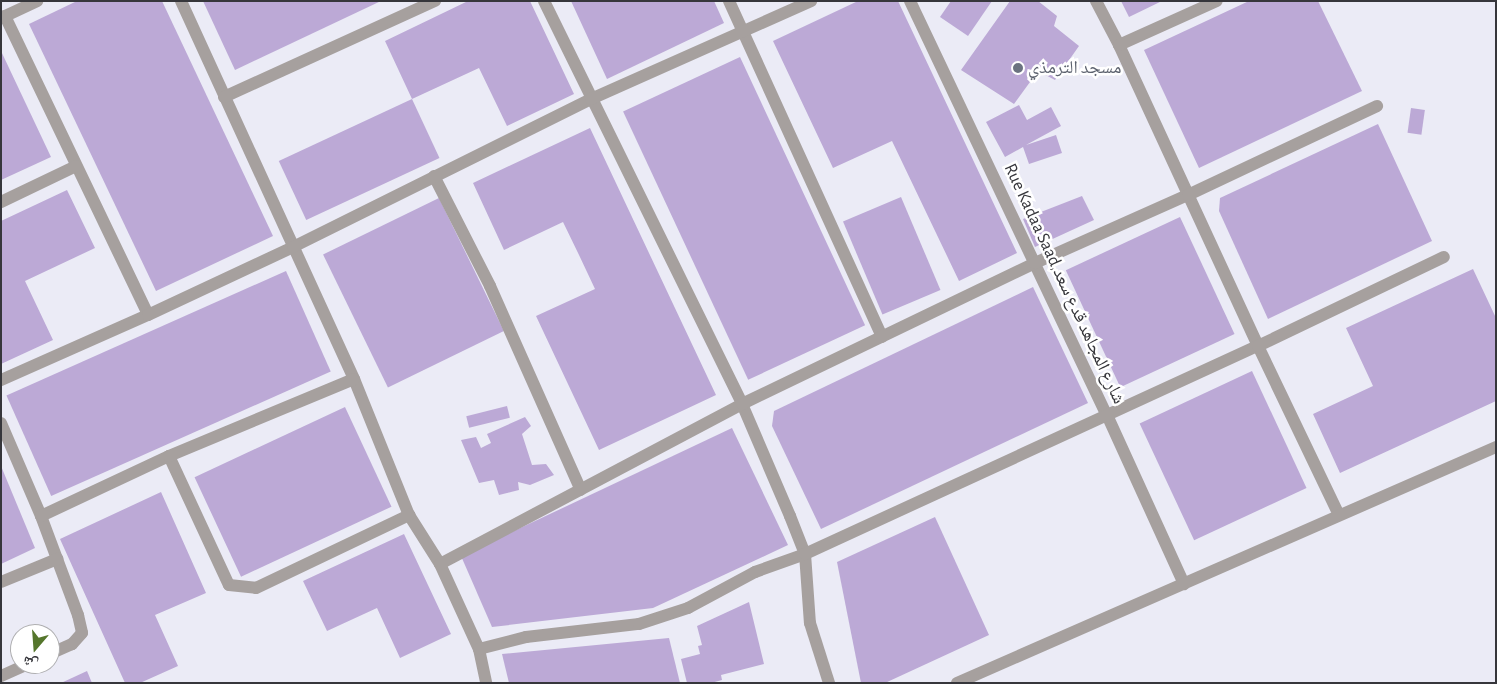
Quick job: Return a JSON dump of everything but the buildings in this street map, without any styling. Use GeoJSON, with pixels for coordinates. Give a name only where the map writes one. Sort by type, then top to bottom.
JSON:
{"type":"FeatureCollection","features":[{"type":"Feature","properties":{"kind":"street"},"geometry":{"type":"LineString","coordinates":[[37,1],[3,17],[148,315]]}},
{"type":"Feature","properties":{"kind":"street"},"geometry":{"type":"LineString","coordinates":[[181,1],[354,379],[409,515],[440,564],[479,649],[486,683]]}},
{"type":"Feature","properties":{"kind":"street"},"geometry":{"type":"LineString","coordinates":[[224,98],[435,1]]}},
{"type":"Feature","properties":{"kind":"street"},"geometry":{"type":"LineString","coordinates":[[544,1],[742,404],[805,554],[810,622],[829,683]]}},
{"type":"Feature","properties":{"kind":"street"},"geometry":{"type":"LineString","coordinates":[[729,1],[882,337]]}},
{"type":"Feature","properties":{"kind":"street"},"geometry":{"type":"LineString","coordinates":[[1,380],[148,315],[293,246],[591,98],[811,1]]}},
{"type":"Feature","properties":{"kind":"street","name":"Rue Kadaa Saad,شارع المجاهد قدع سعد"},"geometry":{"type":"LineString","coordinates":[[910,1],[1107,415],[1184,584]]}},
{"type":"Feature","properties":{"kind":"street"},"geometry":{"type":"LineString","coordinates":[[1096,1],[1119,46],[1258,346],[1340,515]]}},
{"type":"Feature","properties":{"kind":"street"},"geometry":{"type":"LineString","coordinates":[[1119,46],[1216,1]]}},
{"type":"Feature","properties":{"kind":"street"},"geometry":{"type":"LineString","coordinates":[[440,564],[742,404],[1035,263],[1188,195],[1377,106]]}},
{"type":"Feature","properties":{"kind":"street"},"geometry":{"type":"LineString","coordinates":[[1,202],[76,166]]}},
{"type":"Feature","properties":{"kind":"street"},"geometry":{"type":"LineString","coordinates":[[434,176],[490,286],[581,490]]}},
{"type":"Feature","properties":{"kind":"street"},"geometry":{"type":"LineString","coordinates":[[479,649],[526,637],[639,624],[688,608],[756,572],[805,554],[1258,346],[1444,257]]}},
{"type":"Feature","properties":{"kind":"street"},"geometry":{"type":"LineString","coordinates":[[40,516],[169,456],[354,379]]}},
{"type":"Feature","properties":{"kind":"street"},"geometry":{"type":"LineString","coordinates":[[1,423],[57,559],[82,633],[72,644],[60,649]]}},
{"type":"Feature","properties":{"kind":"street"},"geometry":{"type":"LineString","coordinates":[[957,683],[1496,447]]}},
{"type":"Feature","properties":{"kind":"street"},"geometry":{"type":"LineString","coordinates":[[169,456],[230,585],[256,588],[409,515]]}},
{"type":"Feature","properties":{"kind":"street"},"geometry":{"type":"LineString","coordinates":[[1,582],[57,559]]}},
{"type":"Feature","properties":{"kind":"place","name":"مسجد الترمذي"},"geometry":{"type":"Point","coordinates":[1018,68]}}]}
